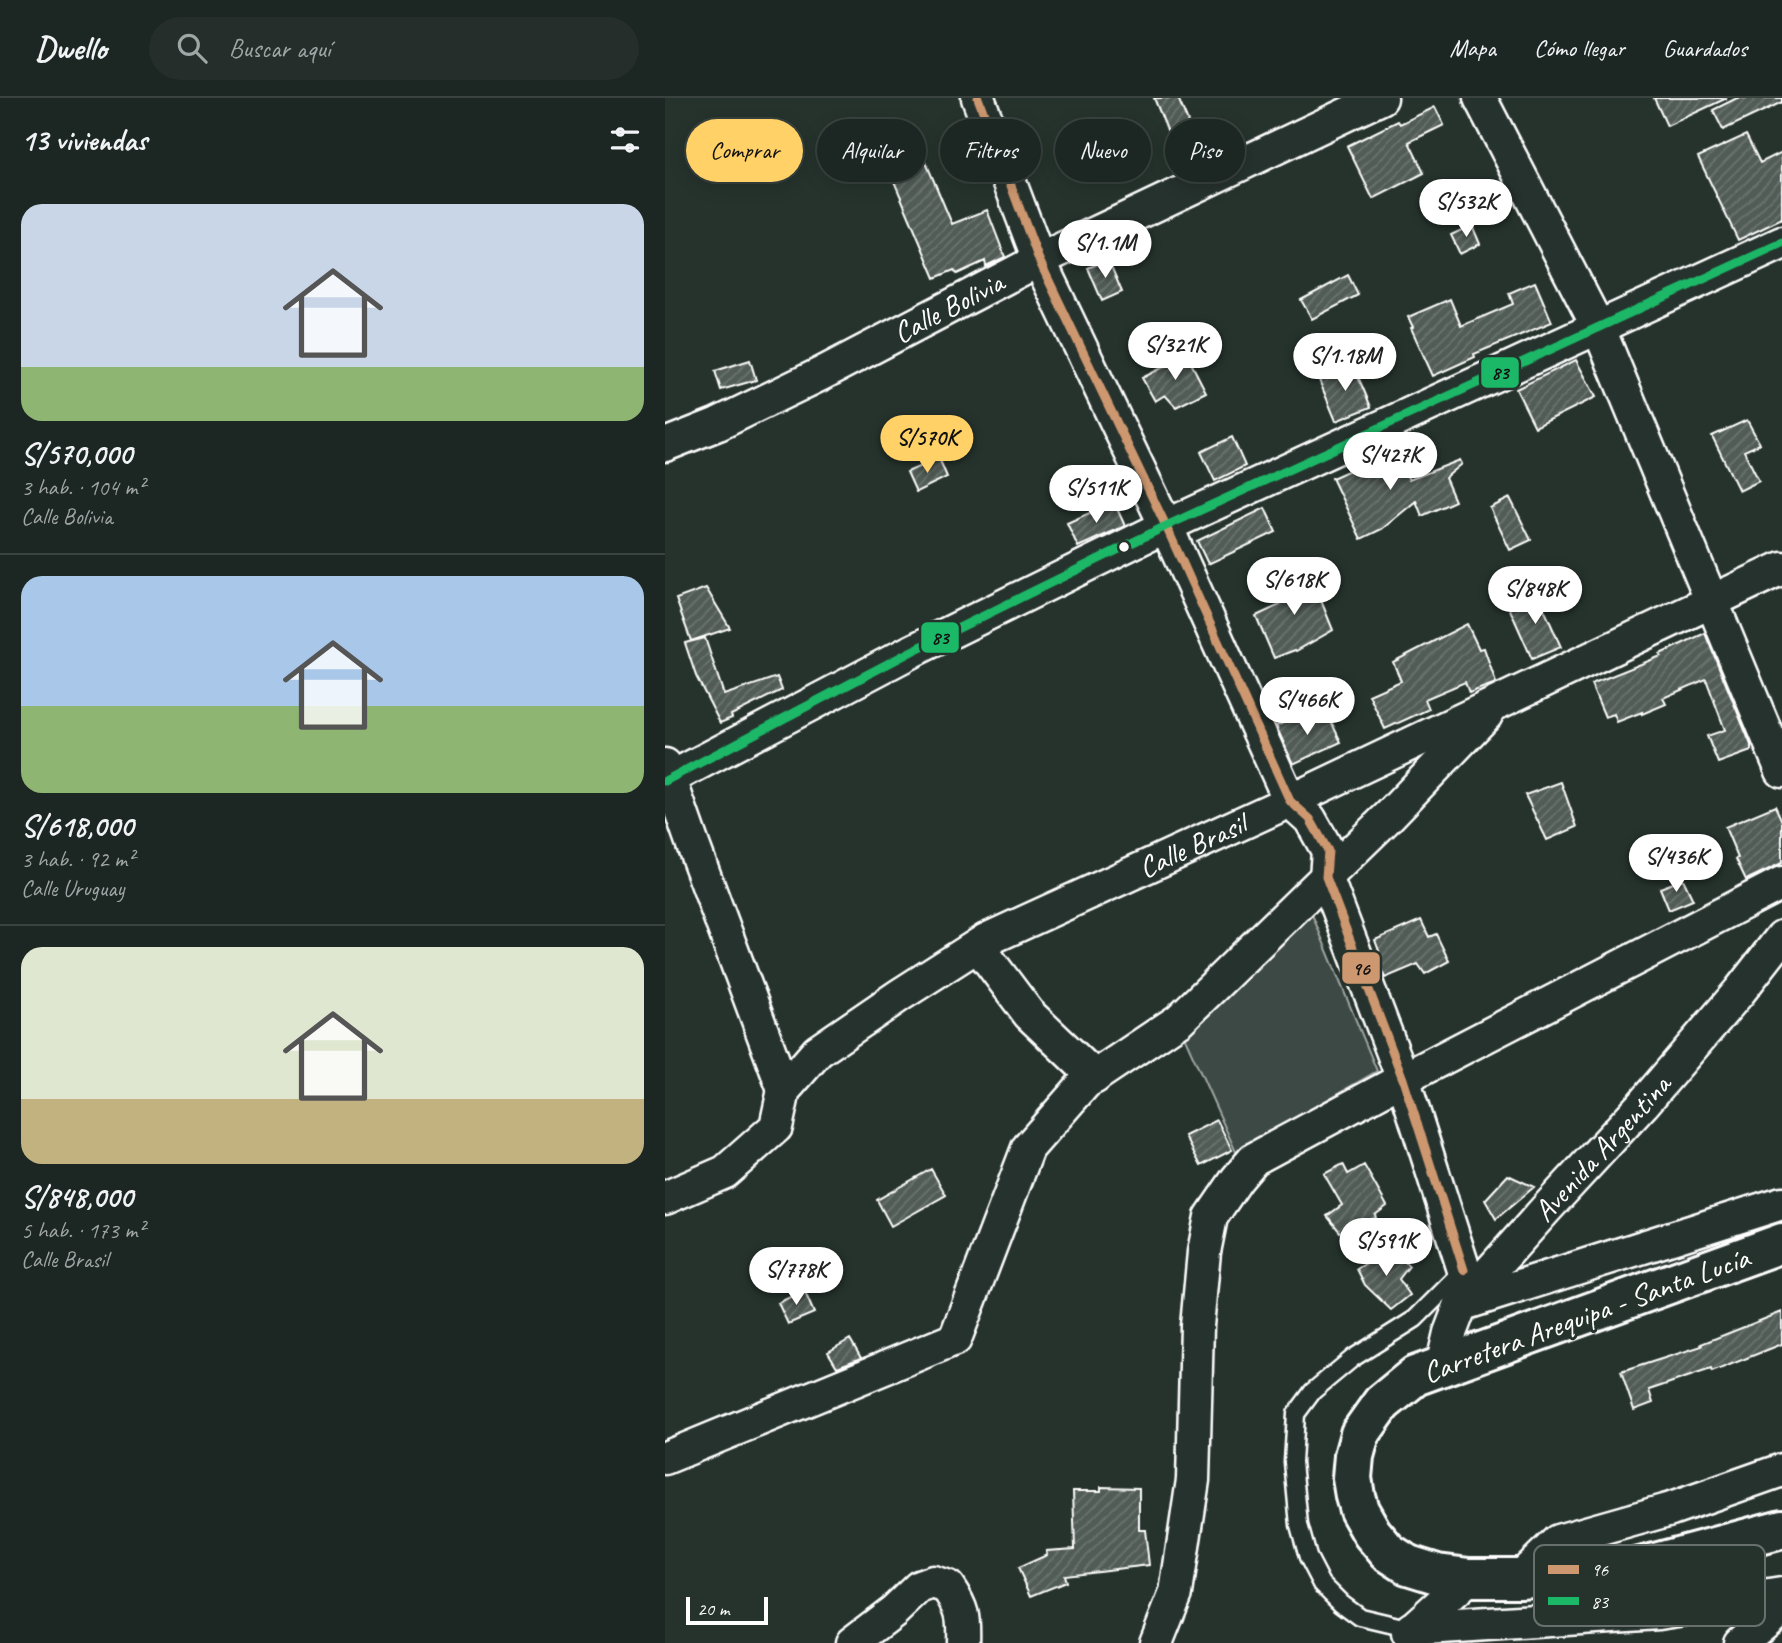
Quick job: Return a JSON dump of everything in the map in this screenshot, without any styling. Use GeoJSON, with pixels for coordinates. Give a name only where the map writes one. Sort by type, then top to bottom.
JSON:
{"type":"FeatureCollection","features":[{"type":"Feature","properties":{"kind":"main road","name":"Carretera Arequipa - Santa Lucía"},"geometry":{"type":"LineString","coordinates":[[1534,1577],[1469,1578],[1437,1574],[1408,1565],[1388,1552],[1359,1510],[1353,1487],[1354,1456],[1360,1434],[1382,1403],[1415,1377],[1782,1243]]}},
{"type":"Feature","properties":{"kind":"main road","name":"Carretera Arequipa - Santa Lucía"},"geometry":{"type":"LineString","coordinates":[[1722,1545],[1782,1529]]}},
{"type":"Feature","properties":{"kind":"street"},"geometry":{"type":"LineString","coordinates":[[978,98],[1039,260],[1166,526],[1290,801],[1310,818],[1328,851],[1326,877],[1403,1079],[1464,1270]]}},
{"type":"Feature","properties":{"kind":"street","name":"Calle Bolivia"},"geometry":{"type":"LineString","coordinates":[[665,445],[718,424],[821,374],[1039,260],[1381,98]]}},
{"type":"Feature","properties":{"kind":"street"},"geometry":{"type":"LineString","coordinates":[[1480,98],[1599,329],[1782,771]]}},
{"type":"Feature","properties":{"kind":"street"},"geometry":{"type":"LineString","coordinates":[[784,1090],[693,845],[666,782],[912,651],[1166,526],[1782,243]]}},
{"type":"Feature","properties":{"kind":"street","name":"Calle Brasil"},"geometry":{"type":"LineString","coordinates":[[665,1198],[725,1172],[776,1127],[784,1090],[818,1051],[986,940],[1290,801],[1782,568]]}},
{"type":"Feature","properties":{"kind":"street"},"geometry":{"type":"LineString","coordinates":[[665,1458],[955,1339],[1028,1148],[1085,1083],[1179,1020],[1388,817],[1499,702]]}},
{"type":"Feature","properties":{"kind":"street"},"geometry":{"type":"LineString","coordinates":[[1156,1643],[1175,1593],[1193,1480],[1197,1326],[1204,1252],[1212,1217],[1237,1179],[1254,1159],[1782,883]]}},
{"type":"Feature","properties":{"kind":"street","name":"Avenida Argentina"},"geometry":{"type":"LineString","coordinates":[[1442,1367],[1450,1333],[1461,1304],[1643,1104],[1739,992],[1782,937]]}},
{"type":"Feature","properties":{"kind":"street"},"geometry":{"type":"LineString","coordinates":[[978,946],[1029,1014],[1095,1077]]}},
{"type":"Feature","properties":{"kind":"street"},"geometry":{"type":"LineString","coordinates":[[1461,1304],[1782,1203]]}},
{"type":"Feature","properties":{"kind":"street"},"geometry":{"type":"LineString","coordinates":[[1554,1545],[1558,1541],[1671,1509],[1782,1470]]}},
{"type":"Feature","properties":{"kind":"street"},"geometry":{"type":"LineString","coordinates":[[1520,1578],[1534,1564]]}},
{"type":"Feature","properties":{"kind":"street"},"geometry":{"type":"LineString","coordinates":[[1406,1636],[1469,1578]]}},
{"type":"Feature","properties":{"kind":"street"},"geometry":{"type":"LineString","coordinates":[[852,1643],[894,1611],[919,1587],[933,1582],[948,1587],[960,1604],[964,1620],[963,1643]]}},
{"type":"Feature","properties":{"kind":"street"},"geometry":{"type":"LineString","coordinates":[[1765,1622],[1782,1608]]}},
{"type":"Feature","properties":{"kind":"street"},"geometry":{"type":"LineString","coordinates":[[1406,1636],[1534,1624]]}},
{"type":"Feature","properties":{"kind":"street"},"geometry":{"type":"LineString","coordinates":[[1740,1643],[1760,1626]]}},
{"type":"Feature","properties":{"kind":"lane"},"geometry":{"type":"LineString","coordinates":[[1406,1636],[1360,1617],[1341,1603],[1322,1584],[1308,1557],[1299,1525],[1293,1462],[1296,1414],[1313,1391],[1353,1358],[1415,1319],[1464,1270]]}},
{"type":"Feature","properties":{"kind":"shaded area"},"geometry":{"type":"Polygon","coordinates":[[[1311,912],[1377,1071],[1236,1152],[1184,1036],[1311,912]]]}},
{"type":"Feature","properties":{"kind":"building"},"geometry":{"type":"Polygon","coordinates":[[[1154,98],[1178,98],[1187,119],[1165,119],[1165,125],[1154,98]]]}},
{"type":"Feature","properties":{"kind":"building"},"geometry":{"type":"Polygon","coordinates":[[[1654,98],[1727,98],[1667,126],[1654,98]]]}},
{"type":"Feature","properties":{"kind":"building"},"geometry":{"type":"Polygon","coordinates":[[[1737,98],[1782,98],[1782,102],[1723,130],[1713,110],[1737,98]]]}},
{"type":"Feature","properties":{"kind":"building"},"geometry":{"type":"Polygon","coordinates":[[[1435,107],[1444,125],[1409,142],[1424,173],[1373,199],[1347,146],[1398,121],[1400,124],[1435,107]]]}},
{"type":"Feature","properties":{"kind":"building"},"geometry":{"type":"Polygon","coordinates":[[[1746,135],[1760,163],[1782,152],[1782,219],[1738,240],[1698,157],[1746,135]]]}},
{"type":"Feature","properties":{"kind":"building"},"geometry":{"type":"Polygon","coordinates":[[[926,162],[952,224],[987,210],[1005,257],[986,266],[985,261],[957,274],[954,270],[935,278],[894,182],[926,182],[926,162]]]}},
{"type":"Feature","properties":{"kind":"building"},"geometry":{"type":"Polygon","coordinates":[[[1472,225],[1480,244],[1460,254],[1451,235],[1472,225]]]}},
{"type":"Feature","properties":{"kind":"building"},"geometry":{"type":"Polygon","coordinates":[[[1108,259],[1122,292],[1102,301],[1088,268],[1108,259]]]}},
{"type":"Feature","properties":{"kind":"building"},"geometry":{"type":"Polygon","coordinates":[[[1348,275],[1358,295],[1312,319],[1301,300],[1348,275]]]}},
{"type":"Feature","properties":{"kind":"building"},"geometry":{"type":"Polygon","coordinates":[[[1535,282],[1552,322],[1474,354],[1475,357],[1433,376],[1408,317],[1450,299],[1461,326],[1513,304],[1509,293],[1535,282]]]}},
{"type":"Feature","properties":{"kind":"building"},"geometry":{"type":"Polygon","coordinates":[[[1187,355],[1206,392],[1176,407],[1165,395],[1155,401],[1142,378],[1187,355]]]}},
{"type":"Feature","properties":{"kind":"building"},"geometry":{"type":"Polygon","coordinates":[[[750,360],[756,380],[721,390],[715,371],[750,360]]]}},
{"type":"Feature","properties":{"kind":"building"},"geometry":{"type":"Polygon","coordinates":[[[1576,360],[1596,397],[1535,427],[1516,389],[1576,360]]]}},
{"type":"Feature","properties":{"kind":"building"},"geometry":{"type":"Polygon","coordinates":[[[1353,365],[1371,407],[1336,421],[1319,380],[1353,365]]]}},
{"type":"Feature","properties":{"kind":"building"},"geometry":{"type":"Polygon","coordinates":[[[1747,420],[1760,444],[1744,451],[1759,481],[1739,491],[1712,436],[1747,420]]]}},
{"type":"Feature","properties":{"kind":"building"},"geometry":{"type":"Polygon","coordinates":[[[1232,437],[1245,466],[1215,481],[1201,452],[1232,437]]]}},
{"type":"Feature","properties":{"kind":"building"},"geometry":{"type":"Polygon","coordinates":[[[1394,450],[1409,480],[1460,460],[1462,464],[1445,478],[1455,501],[1422,516],[1416,501],[1382,529],[1361,539],[1332,478],[1394,450]]]}},
{"type":"Feature","properties":{"kind":"building"},"geometry":{"type":"Polygon","coordinates":[[[939,458],[947,477],[916,492],[907,472],[939,458]]]}},
{"type":"Feature","properties":{"kind":"building"},"geometry":{"type":"Polygon","coordinates":[[[1510,498],[1531,540],[1510,550],[1490,508],[1510,498]]]}},
{"type":"Feature","properties":{"kind":"building"},"geometry":{"type":"Polygon","coordinates":[[[1114,502],[1125,526],[1078,547],[1067,523],[1114,502]]]}},
{"type":"Feature","properties":{"kind":"building"},"geometry":{"type":"Polygon","coordinates":[[[1265,508],[1276,532],[1208,564],[1197,541],[1265,508]]]}},
{"type":"Feature","properties":{"kind":"building"},"geometry":{"type":"Polygon","coordinates":[[[1294,571],[1304,592],[1316,588],[1333,630],[1296,651],[1274,658],[1256,616],[1280,605],[1270,581],[1294,571]]]}},
{"type":"Feature","properties":{"kind":"building"},"geometry":{"type":"Polygon","coordinates":[[[706,588],[730,628],[691,641],[676,599],[706,588]]]}},
{"type":"Feature","properties":{"kind":"building"},"geometry":{"type":"Polygon","coordinates":[[[1537,593],[1561,647],[1532,659],[1508,605],[1537,593]]]}},
{"type":"Feature","properties":{"kind":"building"},"geometry":{"type":"Polygon","coordinates":[[[1467,624],[1479,649],[1484,648],[1496,683],[1469,693],[1465,682],[1425,699],[1429,709],[1385,729],[1369,695],[1401,681],[1393,662],[1467,624]]]}},
{"type":"Feature","properties":{"kind":"building"},"geometry":{"type":"Polygon","coordinates":[[[1705,633],[1751,745],[1751,751],[1718,763],[1707,736],[1725,730],[1706,679],[1663,698],[1666,704],[1617,722],[1614,714],[1605,717],[1591,684],[1661,656],[1660,654],[1705,633]]]}},
{"type":"Feature","properties":{"kind":"building"},"geometry":{"type":"Polygon","coordinates":[[[705,638],[724,695],[777,677],[782,690],[720,723],[696,676],[685,643],[705,638]]]}},
{"type":"Feature","properties":{"kind":"building"},"geometry":{"type":"Polygon","coordinates":[[[1304,714],[1308,724],[1328,715],[1341,742],[1293,764],[1276,726],[1304,714]]]}},
{"type":"Feature","properties":{"kind":"building"},"geometry":{"type":"Polygon","coordinates":[[[1561,782],[1577,827],[1547,840],[1525,795],[1561,782]]]}},
{"type":"Feature","properties":{"kind":"building"},"geometry":{"type":"Polygon","coordinates":[[[1775,806],[1782,821],[1782,863],[1746,880],[1725,827],[1775,806]]]}},
{"type":"Feature","properties":{"kind":"building"},"geometry":{"type":"Polygon","coordinates":[[[1683,879],[1693,900],[1669,910],[1660,888],[1683,879]]]}},
{"type":"Feature","properties":{"kind":"building"},"geometry":{"type":"Polygon","coordinates":[[[1421,920],[1429,937],[1436,934],[1449,961],[1425,974],[1418,964],[1385,978],[1374,953],[1379,951],[1375,940],[1421,920]]]}},
{"type":"Feature","properties":{"kind":"building"},"geometry":{"type":"Polygon","coordinates":[[[1217,1120],[1232,1150],[1201,1166],[1185,1136],[1217,1120]]]}},
{"type":"Feature","properties":{"kind":"building"},"geometry":{"type":"Polygon","coordinates":[[[1343,1164],[1348,1174],[1364,1165],[1387,1206],[1375,1215],[1376,1218],[1340,1232],[1327,1216],[1342,1205],[1324,1174],[1343,1164]]]}},
{"type":"Feature","properties":{"kind":"building"},"geometry":{"type":"Polygon","coordinates":[[[931,1169],[946,1195],[891,1226],[877,1200],[931,1169]]]}},
{"type":"Feature","properties":{"kind":"building"},"geometry":{"type":"Polygon","coordinates":[[[1508,1175],[1534,1187],[1496,1219],[1485,1200],[1508,1175]]]}},
{"type":"Feature","properties":{"kind":"building"},"geometry":{"type":"Polygon","coordinates":[[[1391,1247],[1409,1266],[1399,1279],[1410,1295],[1391,1310],[1365,1285],[1357,1269],[1391,1247]]]}},
{"type":"Feature","properties":{"kind":"building"},"geometry":{"type":"Polygon","coordinates":[[[804,1290],[814,1313],[788,1324],[778,1303],[804,1290]]]}},
{"type":"Feature","properties":{"kind":"building"},"geometry":{"type":"Polygon","coordinates":[[[1782,1312],[1782,1344],[1712,1372],[1711,1369],[1649,1390],[1653,1403],[1634,1410],[1621,1372],[1702,1346],[1701,1344],[1782,1312]]]}},
{"type":"Feature","properties":{"kind":"building"},"geometry":{"type":"Polygon","coordinates":[[[850,1339],[861,1358],[837,1367],[828,1352],[850,1339]]]}},
{"type":"Feature","properties":{"kind":"building"},"geometry":{"type":"Polygon","coordinates":[[[1101,1487],[1139,1488],[1139,1530],[1145,1530],[1149,1565],[1064,1575],[1066,1582],[1031,1596],[1018,1568],[1047,1555],[1046,1551],[1075,1549],[1073,1491],[1101,1491],[1101,1487]]]}},
{"type":"Feature","properties":{"kind":"transit line","name":"96"},"geometry":{"type":"LineString","coordinates":[[978,98],[1039,260],[1166,526],[1290,801],[1310,819],[1328,851],[1326,877],[1403,1079],[1464,1270]]}},
{"type":"Feature","properties":{"kind":"transit line","name":"83"},"geometry":{"type":"LineString","coordinates":[[665,781],[912,651],[1166,526],[1782,243]]}}]}
